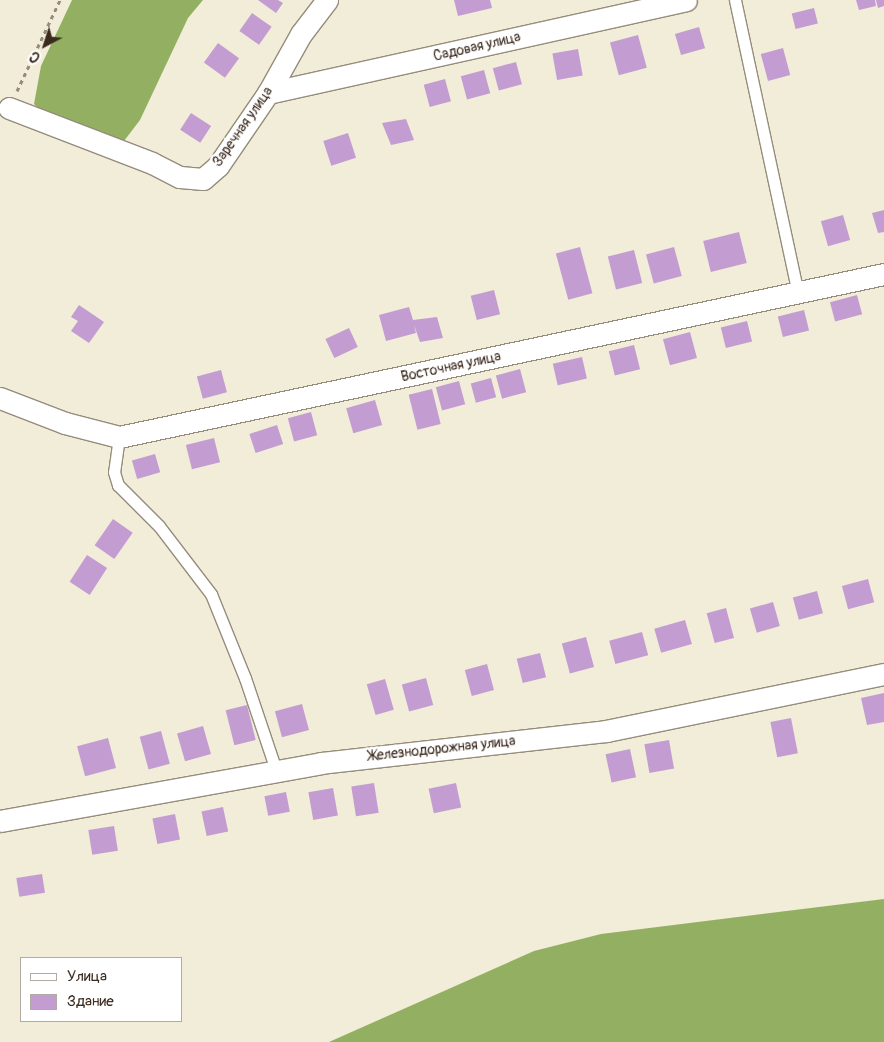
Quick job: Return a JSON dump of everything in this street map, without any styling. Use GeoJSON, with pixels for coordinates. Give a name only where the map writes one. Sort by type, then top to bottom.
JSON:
{"type":"FeatureCollection","features":[{"type":"Feature","properties":{"kind":"street","name":"Заречная улица"},"geometry":{"type":"LineString","coordinates":[[9,108],[152,163],[180,177],[203,179],[218,166],[268,93],[301,34],[327,0]]}},
{"type":"Feature","properties":{"kind":"street","name":"Садовая улица"},"geometry":{"type":"LineString","coordinates":[[268,93],[686,0]]}},
{"type":"Feature","properties":{"kind":"street","name":"Восточная улица"},"geometry":{"type":"LineString","coordinates":[[0,398],[21,407],[119,437],[798,294],[884,274]]}},
{"type":"Feature","properties":{"kind":"street","name":"Железнодорожная улица"},"geometry":{"type":"LineString","coordinates":[[0,821],[321,762],[606,730],[884,674]]}},
{"type":"Feature","properties":{"kind":"lane"},"geometry":{"type":"LineString","coordinates":[[735,0],[798,294]]}},
{"type":"Feature","properties":{"kind":"lane"},"geometry":{"type":"LineString","coordinates":[[119,437],[114,472],[118,485],[159,526],[211,594],[245,678],[276,770]]}},
{"type":"Feature","properties":{"kind":"path"},"geometry":{"type":"LineString","coordinates":[[9,108],[60,0]]}},
{"type":"Feature","properties":{"kind":"green space"},"geometry":{"type":"Polygon","coordinates":[[[72,0],[203,0],[188,18],[140,120],[124,141],[41,111],[34,104],[41,66],[72,0]]]}},
{"type":"Feature","properties":{"kind":"green space"},"geometry":{"type":"Polygon","coordinates":[[[884,899],[884,1042],[329,1042],[534,951],[601,934],[884,899]]]}},
{"type":"Feature","properties":{"kind":"building"},"geometry":{"type":"Polygon","coordinates":[[[258,0],[278,0],[283,3],[276,13],[258,0]]]}},
{"type":"Feature","properties":{"kind":"building"},"geometry":{"type":"Polygon","coordinates":[[[454,0],[490,0],[492,8],[458,16],[454,0]]]}},
{"type":"Feature","properties":{"kind":"building"},"geometry":{"type":"Polygon","coordinates":[[[856,0],[875,0],[876,6],[859,10],[856,0]]]}},
{"type":"Feature","properties":{"kind":"building"},"geometry":{"type":"Polygon","coordinates":[[[876,0],[884,0],[884,6],[878,8],[876,0]]]}},
{"type":"Feature","properties":{"kind":"building"},"geometry":{"type":"Polygon","coordinates":[[[814,8],[818,24],[796,29],[792,14],[814,8]]]}},
{"type":"Feature","properties":{"kind":"building"},"geometry":{"type":"Polygon","coordinates":[[[252,13],[272,27],[259,45],[239,31],[252,13]]]}},
{"type":"Feature","properties":{"kind":"building"},"geometry":{"type":"Polygon","coordinates":[[[699,27],[705,48],[681,55],[675,34],[699,27]]]}},
{"type":"Feature","properties":{"kind":"building"},"geometry":{"type":"Polygon","coordinates":[[[638,35],[647,68],[619,75],[610,43],[638,35]]]}},
{"type":"Feature","properties":{"kind":"building"},"geometry":{"type":"Polygon","coordinates":[[[218,43],[239,58],[225,78],[204,62],[218,43]]]}},
{"type":"Feature","properties":{"kind":"building"},"geometry":{"type":"Polygon","coordinates":[[[783,48],[790,75],[768,81],[761,54],[783,48]]]}},
{"type":"Feature","properties":{"kind":"building"},"geometry":{"type":"Polygon","coordinates":[[[578,49],[583,76],[557,80],[552,54],[578,49]]]}},
{"type":"Feature","properties":{"kind":"building"},"geometry":{"type":"Polygon","coordinates":[[[516,62],[522,84],[499,90],[493,68],[516,62]]]}},
{"type":"Feature","properties":{"kind":"building"},"geometry":{"type":"Polygon","coordinates":[[[484,70],[490,93],[467,99],[461,76],[484,70]]]}},
{"type":"Feature","properties":{"kind":"building"},"geometry":{"type":"Polygon","coordinates":[[[445,79],[451,101],[430,107],[424,85],[445,79]]]}},
{"type":"Feature","properties":{"kind":"building"},"geometry":{"type":"Polygon","coordinates":[[[191,113],[211,126],[200,143],[180,130],[191,113]]]}},
{"type":"Feature","properties":{"kind":"building"},"geometry":{"type":"Polygon","coordinates":[[[406,119],[414,140],[391,145],[382,123],[406,119]]]}},
{"type":"Feature","properties":{"kind":"building"},"geometry":{"type":"Polygon","coordinates":[[[348,133],[356,158],[331,166],[323,141],[348,133]]]}},
{"type":"Feature","properties":{"kind":"building"},"geometry":{"type":"Polygon","coordinates":[[[884,210],[884,232],[878,233],[872,213],[884,210]]]}},
{"type":"Feature","properties":{"kind":"building"},"geometry":{"type":"Polygon","coordinates":[[[843,215],[850,240],[828,246],[821,221],[843,215]]]}},
{"type":"Feature","properties":{"kind":"building"},"geometry":{"type":"Polygon","coordinates":[[[739,232],[747,263],[711,272],[703,241],[739,232]]]}},
{"type":"Feature","properties":{"kind":"building"},"geometry":{"type":"Polygon","coordinates":[[[580,247],[592,293],[568,300],[556,253],[580,247]]]}},
{"type":"Feature","properties":{"kind":"building"},"geometry":{"type":"Polygon","coordinates":[[[674,247],[682,276],[654,283],[646,255],[674,247]]]}},
{"type":"Feature","properties":{"kind":"building"},"geometry":{"type":"Polygon","coordinates":[[[634,250],[642,283],[616,290],[608,257],[634,250]]]}},
{"type":"Feature","properties":{"kind":"building"},"geometry":{"type":"Polygon","coordinates":[[[494,290],[500,314],[477,320],[471,296],[494,290]]]}},
{"type":"Feature","properties":{"kind":"building"},"geometry":{"type":"Polygon","coordinates":[[[857,295],[862,314],[835,322],[830,302],[857,295]]]}},
{"type":"Feature","properties":{"kind":"building"},"geometry":{"type":"Polygon","coordinates":[[[79,305],[104,322],[89,343],[71,331],[78,321],[71,317],[79,305]]]}},
{"type":"Feature","properties":{"kind":"building"},"geometry":{"type":"Polygon","coordinates":[[[409,307],[413,320],[437,317],[443,338],[420,342],[414,325],[416,333],[386,341],[379,315],[409,307]]]}},
{"type":"Feature","properties":{"kind":"building"},"geometry":{"type":"Polygon","coordinates":[[[804,310],[809,330],[783,337],[778,317],[804,310]]]}},
{"type":"Feature","properties":{"kind":"building"},"geometry":{"type":"Polygon","coordinates":[[[747,321],[752,341],[726,348],[721,328],[747,321]]]}},
{"type":"Feature","properties":{"kind":"building"},"geometry":{"type":"Polygon","coordinates":[[[349,328],[358,347],[334,358],[325,339],[349,328]]]}},
{"type":"Feature","properties":{"kind":"building"},"geometry":{"type":"Polygon","coordinates":[[[690,332],[697,358],[670,365],[663,339],[690,332]]]}},
{"type":"Feature","properties":{"kind":"building"},"geometry":{"type":"Polygon","coordinates":[[[634,345],[640,369],[615,376],[609,351],[634,345]]]}},
{"type":"Feature","properties":{"kind":"building"},"geometry":{"type":"Polygon","coordinates":[[[582,357],[587,378],[558,385],[553,364],[582,357]]]}},
{"type":"Feature","properties":{"kind":"building"},"geometry":{"type":"Polygon","coordinates":[[[520,369],[526,392],[502,399],[496,375],[520,369]]]}},
{"type":"Feature","properties":{"kind":"building"},"geometry":{"type":"Polygon","coordinates":[[[221,370],[227,392],[203,399],[197,376],[221,370]]]}},
{"type":"Feature","properties":{"kind":"building"},"geometry":{"type":"Polygon","coordinates":[[[491,378],[496,397],[476,403],[471,383],[491,378]]]}},
{"type":"Feature","properties":{"kind":"building"},"geometry":{"type":"Polygon","coordinates":[[[459,381],[465,404],[442,410],[436,387],[459,381]]]}},
{"type":"Feature","properties":{"kind":"building"},"geometry":{"type":"Polygon","coordinates":[[[432,389],[441,424],[417,430],[409,395],[432,389]]]}},
{"type":"Feature","properties":{"kind":"building"},"geometry":{"type":"Polygon","coordinates":[[[375,400],[382,425],[353,433],[346,408],[375,400]]]}},
{"type":"Feature","properties":{"kind":"building"},"geometry":{"type":"Polygon","coordinates":[[[311,412],[317,435],[294,441],[288,418],[311,412]]]}},
{"type":"Feature","properties":{"kind":"building"},"geometry":{"type":"Polygon","coordinates":[[[277,425],[283,444],[256,453],[249,434],[277,425]]]}},
{"type":"Feature","properties":{"kind":"building"},"geometry":{"type":"Polygon","coordinates":[[[214,438],[220,462],[192,469],[186,445],[214,438]]]}},
{"type":"Feature","properties":{"kind":"building"},"geometry":{"type":"Polygon","coordinates":[[[155,454],[160,472],[137,479],[132,461],[155,454]]]}},
{"type":"Feature","properties":{"kind":"building"},"geometry":{"type":"Polygon","coordinates":[[[113,519],[133,533],[114,559],[95,545],[113,519]]]}},
{"type":"Feature","properties":{"kind":"building"},"geometry":{"type":"Polygon","coordinates":[[[87,555],[107,568],[90,595],[70,582],[87,555]]]}},
{"type":"Feature","properties":{"kind":"building"},"geometry":{"type":"Polygon","coordinates":[[[868,579],[874,602],[848,609],[842,586],[868,579]]]}},
{"type":"Feature","properties":{"kind":"building"},"geometry":{"type":"Polygon","coordinates":[[[817,591],[823,613],[799,620],[793,597],[817,591]]]}},
{"type":"Feature","properties":{"kind":"building"},"geometry":{"type":"Polygon","coordinates":[[[773,602],[780,626],[757,633],[750,609],[773,602]]]}},
{"type":"Feature","properties":{"kind":"building"},"geometry":{"type":"Polygon","coordinates":[[[726,608],[734,638],[715,643],[707,613],[726,608]]]}},
{"type":"Feature","properties":{"kind":"building"},"geometry":{"type":"Polygon","coordinates":[[[685,620],[692,644],[661,653],[654,629],[685,620]]]}},
{"type":"Feature","properties":{"kind":"building"},"geometry":{"type":"Polygon","coordinates":[[[642,632],[648,655],[615,664],[609,641],[642,632]]]}},
{"type":"Feature","properties":{"kind":"building"},"geometry":{"type":"Polygon","coordinates":[[[586,637],[594,667],[570,673],[562,643],[586,637]]]}},
{"type":"Feature","properties":{"kind":"building"},"geometry":{"type":"Polygon","coordinates":[[[540,653],[546,677],[523,683],[517,659],[540,653]]]}},
{"type":"Feature","properties":{"kind":"building"},"geometry":{"type":"Polygon","coordinates":[[[487,664],[494,690],[472,696],[465,670],[487,664]]]}},
{"type":"Feature","properties":{"kind":"building"},"geometry":{"type":"Polygon","coordinates":[[[426,678],[433,705],[409,712],[402,684],[426,678]]]}},
{"type":"Feature","properties":{"kind":"building"},"geometry":{"type":"Polygon","coordinates":[[[385,679],[394,710],[376,715],[367,684],[385,679]]]}},
{"type":"Feature","properties":{"kind":"building"},"geometry":{"type":"Polygon","coordinates":[[[884,693],[884,722],[867,725],[861,698],[884,693]]]}},
{"type":"Feature","properties":{"kind":"building"},"geometry":{"type":"Polygon","coordinates":[[[302,704],[309,730],[282,737],[275,711],[302,704]]]}},
{"type":"Feature","properties":{"kind":"building"},"geometry":{"type":"Polygon","coordinates":[[[247,705],[256,740],[234,745],[226,710],[247,705]]]}},
{"type":"Feature","properties":{"kind":"building"},"geometry":{"type":"Polygon","coordinates":[[[791,718],[798,753],[777,757],[770,722],[791,718]]]}},
{"type":"Feature","properties":{"kind":"building"},"geometry":{"type":"Polygon","coordinates":[[[203,726],[211,754],[185,761],[177,733],[203,726]]]}},
{"type":"Feature","properties":{"kind":"building"},"geometry":{"type":"Polygon","coordinates":[[[161,731],[170,764],[149,770],[140,737],[161,731]]]}},
{"type":"Feature","properties":{"kind":"building"},"geometry":{"type":"Polygon","coordinates":[[[108,738],[116,768],[85,776],[77,746],[108,738]]]}},
{"type":"Feature","properties":{"kind":"building"},"geometry":{"type":"Polygon","coordinates":[[[669,740],[674,769],[649,773],[644,744],[669,740]]]}},
{"type":"Feature","properties":{"kind":"building"},"geometry":{"type":"Polygon","coordinates":[[[630,749],[636,777],[612,783],[606,754],[630,749]]]}},
{"type":"Feature","properties":{"kind":"building"},"geometry":{"type":"Polygon","coordinates":[[[374,783],[379,813],[356,816],[351,787],[374,783]]]}},
{"type":"Feature","properties":{"kind":"building"},"geometry":{"type":"Polygon","coordinates":[[[456,783],[461,807],[434,813],[429,789],[456,783]]]}},
{"type":"Feature","properties":{"kind":"building"},"geometry":{"type":"Polygon","coordinates":[[[333,788],[338,816],[313,820],[308,792],[333,788]]]}},
{"type":"Feature","properties":{"kind":"building"},"geometry":{"type":"Polygon","coordinates":[[[286,792],[290,812],[268,816],[264,796],[286,792]]]}},
{"type":"Feature","properties":{"kind":"building"},"geometry":{"type":"Polygon","coordinates":[[[223,807],[228,831],[207,836],[201,812],[223,807]]]}},
{"type":"Feature","properties":{"kind":"building"},"geometry":{"type":"Polygon","coordinates":[[[175,814],[180,840],[157,844],[152,818],[175,814]]]}},
{"type":"Feature","properties":{"kind":"building"},"geometry":{"type":"Polygon","coordinates":[[[114,826],[118,851],[92,855],[88,830],[114,826]]]}},
{"type":"Feature","properties":{"kind":"building"},"geometry":{"type":"Polygon","coordinates":[[[42,874],[45,893],[19,897],[16,878],[42,874]]]}}]}
